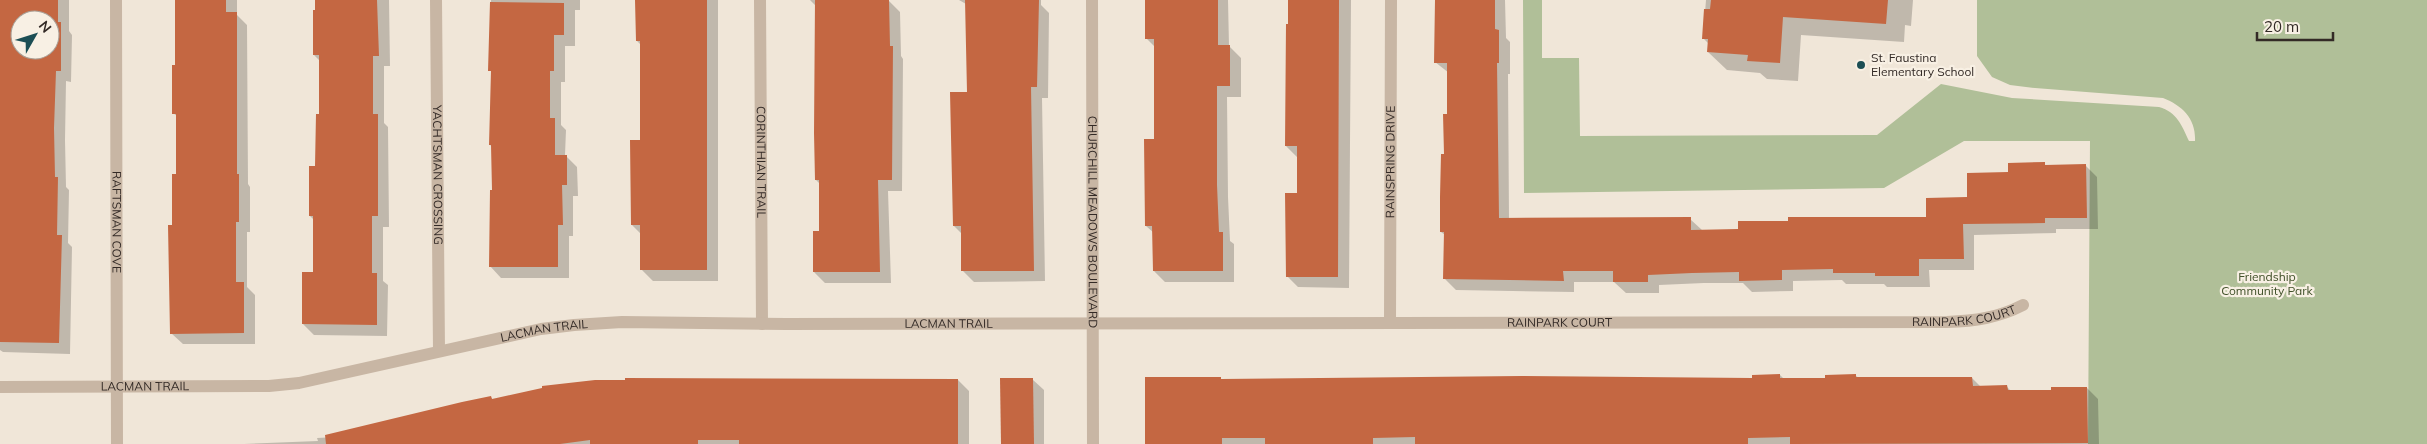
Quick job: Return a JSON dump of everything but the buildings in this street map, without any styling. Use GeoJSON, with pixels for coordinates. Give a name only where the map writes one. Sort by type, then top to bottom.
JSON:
{"type":"FeatureCollection","features":[{"type":"Feature","properties":{"kind":"street","name":"RAFTSMAN COVE"},"geometry":{"type":"LineString","coordinates":[[116,0],[117,444]]}},
{"type":"Feature","properties":{"kind":"street","name":"YACHTSMAN CROSSING"},"geometry":{"type":"LineString","coordinates":[[436,0],[439,351]]}},
{"type":"Feature","properties":{"kind":"street","name":"CORINTHIAN TRAIL"},"geometry":{"type":"LineString","coordinates":[[760,0],[762,324]]}},
{"type":"Feature","properties":{"kind":"street","name":"CHURCHILL MEADOWS BOULEVARD"},"geometry":{"type":"LineString","coordinates":[[1092,0],[1093,444]]}},
{"type":"Feature","properties":{"kind":"street","name":"RAINSPRING DRIVE"},"geometry":{"type":"LineString","coordinates":[[1390,323],[1391,0]]}},
{"type":"Feature","properties":{"kind":"street","name":"RAINPARK COURT"},"geometry":{"type":"LineString","coordinates":[[1093,323],[1947,322],[1976,321],[2007,314],[2023,305]]}},
{"type":"Feature","properties":{"kind":"street","name":"LACMAN TRAIL"},"geometry":{"type":"LineString","coordinates":[[0,387],[269,386],[300,383],[541,329],[622,322],[762,324],[1093,323]]}},
{"type":"Feature","properties":{"kind":"green space","name":"Friendship Community Park"},"geometry":{"type":"Polygon","coordinates":[[[1523,0],[1542,0],[1542,58],[1579,58],[1580,136],[1877,135],[1941,84],[2012,98],[2159,107],[2175,116],[2189,141],[2195,141],[2193,126],[2187,114],[2177,105],[2163,98],[2010,85],[1992,77],[1977,56],[1977,0],[2427,0],[2427,444],[2088,444],[2090,141],[1964,141],[1884,188],[1524,193],[1523,0]]]}},
{"type":"Feature","properties":{"kind":"place","name":"St. Faustina Elementary School"},"geometry":{"type":"Point","coordinates":[1861,65]}}]}
